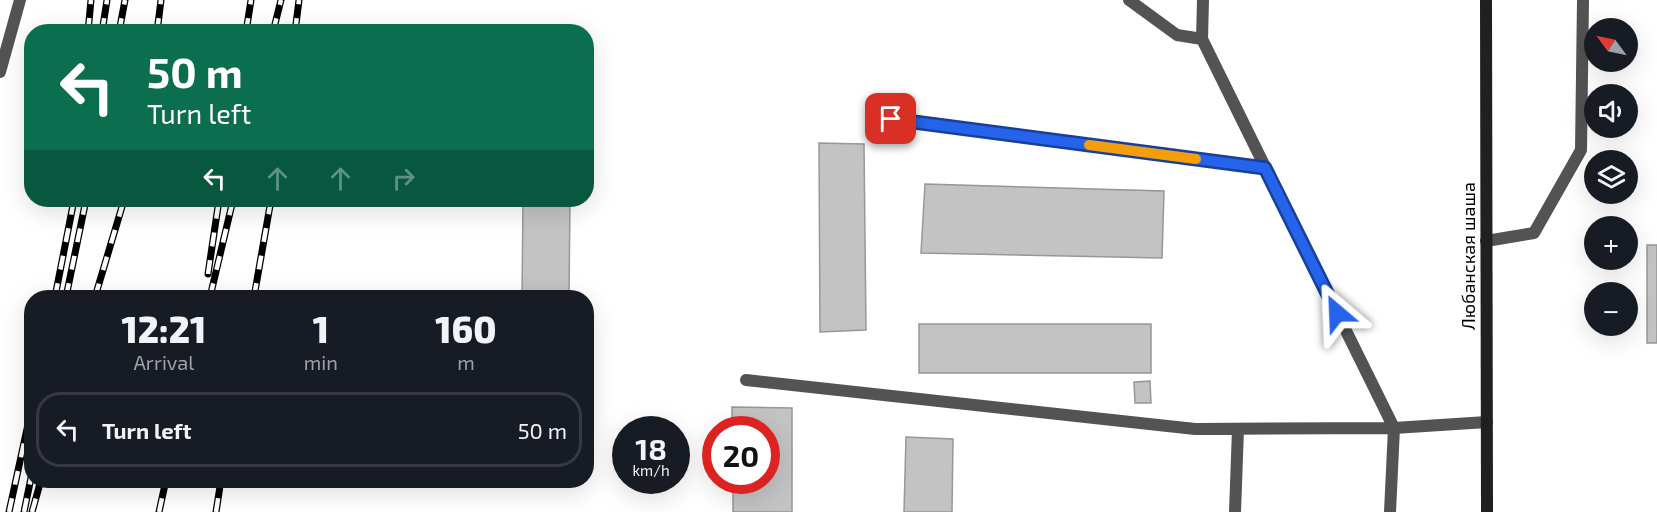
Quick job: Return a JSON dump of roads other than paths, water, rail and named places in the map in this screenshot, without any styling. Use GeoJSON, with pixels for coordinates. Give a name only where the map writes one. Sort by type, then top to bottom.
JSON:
{"type":"FeatureCollection","features":[{"type":"Feature","properties":{"kind":"main road","name":"Любанская шаша"},"geometry":{"type":"LineString","coordinates":[[1486,0],[1487,512]]}},
{"type":"Feature","properties":{"kind":"lane"},"geometry":{"type":"LineString","coordinates":[[0,72],[20,0]]}},
{"type":"Feature","properties":{"kind":"lane"},"geometry":{"type":"LineString","coordinates":[[1129,0],[1177,35],[1202,39]]}},
{"type":"Feature","properties":{"kind":"lane"},"geometry":{"type":"LineString","coordinates":[[1203,0],[1202,39],[1394,428],[1390,512]]}},
{"type":"Feature","properties":{"kind":"lane"},"geometry":{"type":"LineString","coordinates":[[1486,241],[1534,233],[1581,150],[1583,0]]}},
{"type":"Feature","properties":{"kind":"lane"},"geometry":{"type":"LineString","coordinates":[[891,119],[1265,168]]}},
{"type":"Feature","properties":{"kind":"lane"},"geometry":{"type":"LineString","coordinates":[[746,380],[1195,429],[1394,428],[1487,422]]}},
{"type":"Feature","properties":{"kind":"lane"},"geometry":{"type":"LineString","coordinates":[[1235,512],[1238,429]]}},
{"type":"Feature","properties":{"kind":"railway"},"geometry":{"type":"LineString","coordinates":[[89,24],[91,0]]}},
{"type":"Feature","properties":{"kind":"railway"},"geometry":{"type":"LineString","coordinates":[[103,24],[107,0]]}},
{"type":"Feature","properties":{"kind":"railway"},"geometry":{"type":"LineString","coordinates":[[120,24],[125,0]]}},
{"type":"Feature","properties":{"kind":"railway"},"geometry":{"type":"LineString","coordinates":[[158,24],[161,0]]}},
{"type":"Feature","properties":{"kind":"railway"},"geometry":{"type":"LineString","coordinates":[[247,24],[251,0]]}},
{"type":"Feature","properties":{"kind":"railway"},"geometry":{"type":"LineString","coordinates":[[275,24],[281,0]]}},
{"type":"Feature","properties":{"kind":"railway"},"geometry":{"type":"LineString","coordinates":[[296,24],[299,0]]}},
{"type":"Feature","properties":{"kind":"railway"},"geometry":{"type":"LineString","coordinates":[[56,290],[73,207]]}},
{"type":"Feature","properties":{"kind":"railway"},"geometry":{"type":"LineString","coordinates":[[67,290],[85,207]]}},
{"type":"Feature","properties":{"kind":"railway"},"geometry":{"type":"LineString","coordinates":[[97,290],[122,207]]}},
{"type":"Feature","properties":{"kind":"railway"},"geometry":{"type":"LineString","coordinates":[[208,274],[218,207]]}},
{"type":"Feature","properties":{"kind":"railway"},"geometry":{"type":"LineString","coordinates":[[212,290],[231,207]]}},
{"type":"Feature","properties":{"kind":"railway"},"geometry":{"type":"LineString","coordinates":[[255,290],[270,207]]}},
{"type":"Feature","properties":{"kind":"railway"},"geometry":{"type":"LineString","coordinates":[[9,512],[24,443]]}},
{"type":"Feature","properties":{"kind":"railway"},"geometry":{"type":"LineString","coordinates":[[24,512],[29,488]]}},
{"type":"Feature","properties":{"kind":"railway"},"geometry":{"type":"LineString","coordinates":[[32,512],[39,488]]}},
{"type":"Feature","properties":{"kind":"railway"},"geometry":{"type":"LineString","coordinates":[[159,512],[164,488]]}},
{"type":"Feature","properties":{"kind":"railway"},"geometry":{"type":"LineString","coordinates":[[216,512],[220,488]]}}]}
